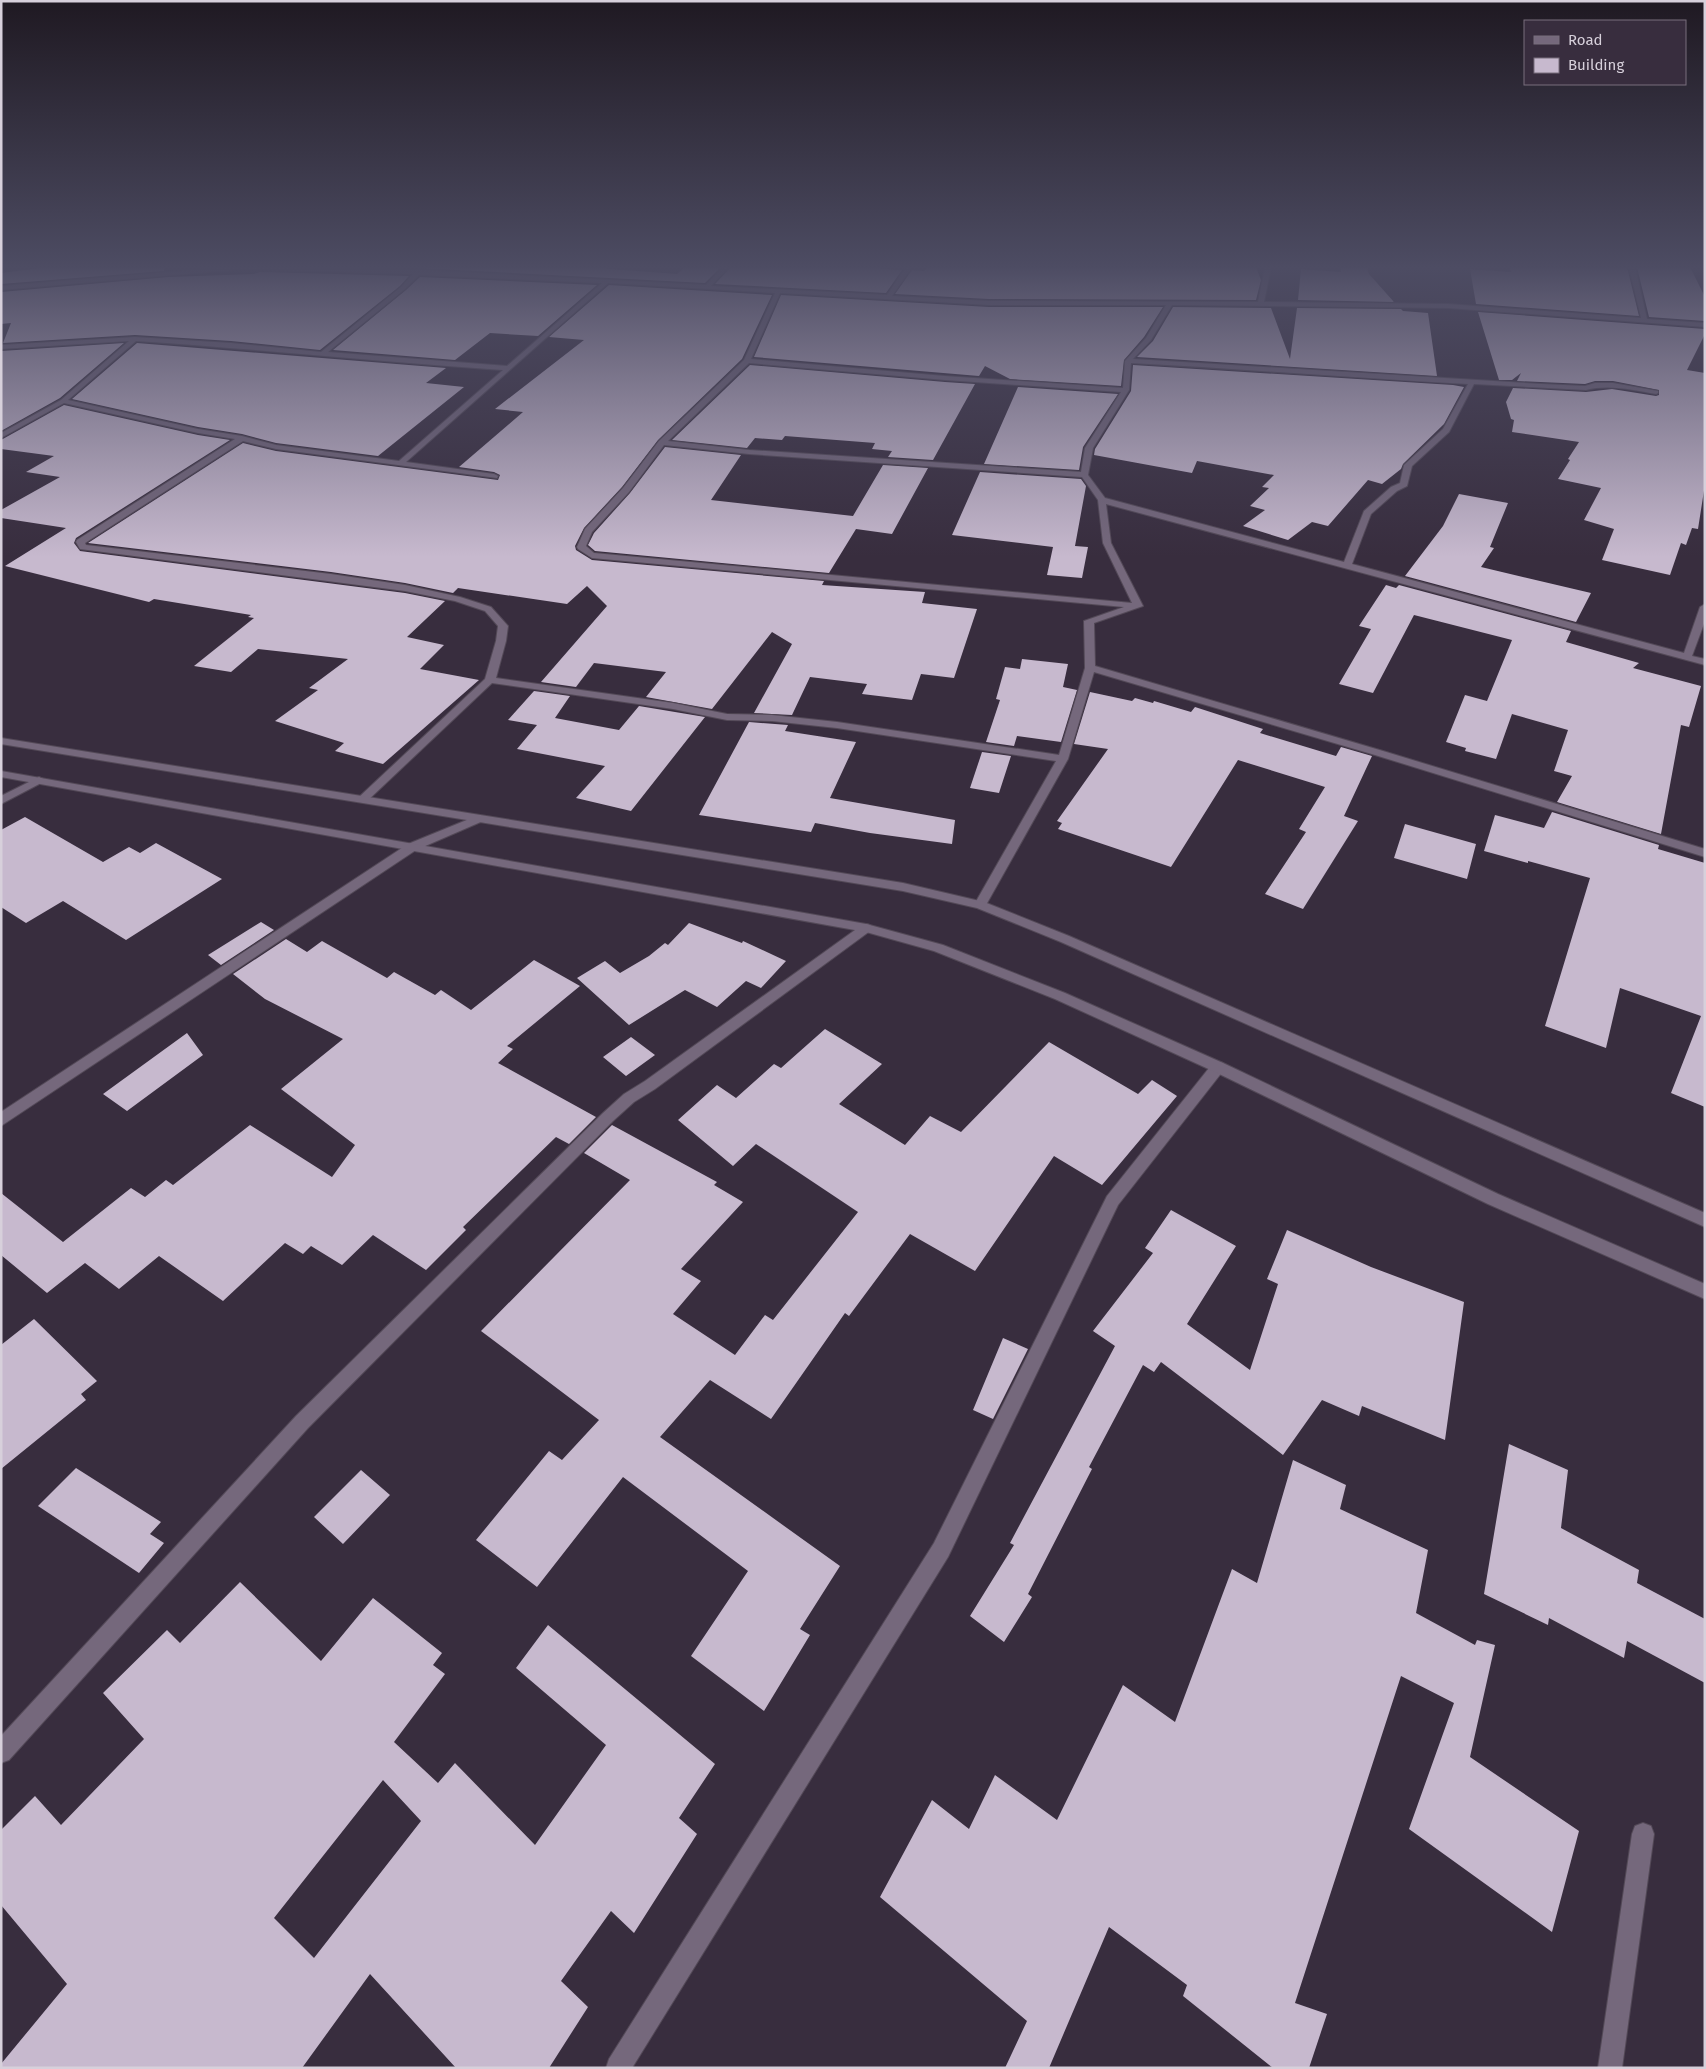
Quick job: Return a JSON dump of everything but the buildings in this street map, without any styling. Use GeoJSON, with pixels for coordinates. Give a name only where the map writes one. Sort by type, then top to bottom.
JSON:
{"type":"FeatureCollection","features":[{"type":"Feature","properties":{"kind":"street"},"geometry":{"type":"LineString","coordinates":[[1,436],[63,401],[106,364]]}},
{"type":"Feature","properties":{"kind":"street"},"geometry":{"type":"LineString","coordinates":[[436,364],[507,368]]}},
{"type":"Feature","properties":{"kind":"street"},"geometry":{"type":"LineString","coordinates":[[402,462],[512,364]]}},
{"type":"Feature","properties":{"kind":"street"},"geometry":{"type":"LineString","coordinates":[[744,364],[662,443],[626,490],[588,531],[581,547],[592,554],[1138,606]]}},
{"type":"Feature","properties":{"kind":"street"},"geometry":{"type":"LineString","coordinates":[[777,364],[945,378],[1126,390]]}},
{"type":"Feature","properties":{"kind":"street"},"geometry":{"type":"LineString","coordinates":[[1128,364],[1126,390],[1089,448],[1084,475],[1102,500],[1107,542],[1138,606]]}},
{"type":"Feature","properties":{"kind":"street"},"geometry":{"type":"LineString","coordinates":[[1188,364],[1338,375],[1586,388],[1595,385],[1613,386],[1656,392]]}},
{"type":"Feature","properties":{"kind":"street"},"geometry":{"type":"LineString","coordinates":[[1347,566],[1367,513],[1394,489],[1404,484],[1408,465],[1446,430],[1472,382]]}},
{"type":"Feature","properties":{"kind":"street"},"geometry":{"type":"LineString","coordinates":[[63,401],[198,431],[242,438],[276,447],[402,462],[494,476]]}},
{"type":"Feature","properties":{"kind":"street"},"geometry":{"type":"LineString","coordinates":[[242,438],[80,542],[83,547],[331,577],[396,587],[457,599],[488,609],[503,626],[490,680],[362,800]]}},
{"type":"Feature","properties":{"kind":"street"},"geometry":{"type":"LineString","coordinates":[[662,443],[749,452],[1084,475]]}},
{"type":"Feature","properties":{"kind":"street"},"geometry":{"type":"LineString","coordinates":[[1102,500],[1705,662]]}},
{"type":"Feature","properties":{"kind":"street"},"geometry":{"type":"LineString","coordinates":[[980,905],[1063,759],[1090,668],[1089,621],[1138,606]]}},
{"type":"Feature","properties":{"kind":"street"},"geometry":{"type":"LineString","coordinates":[[1687,657],[1705,608]]}},
{"type":"Feature","properties":{"kind":"street"},"geometry":{"type":"LineString","coordinates":[[1090,668],[1379,753],[1705,853]]}},
{"type":"Feature","properties":{"kind":"street"},"geometry":{"type":"LineString","coordinates":[[490,680],[672,706],[727,717],[772,718],[837,725],[1063,759]]}},
{"type":"Feature","properties":{"kind":"street"},"geometry":{"type":"LineString","coordinates":[[1,741],[903,887],[980,905],[1065,939],[1705,1220]]}},
{"type":"Feature","properties":{"kind":"street"},"geometry":{"type":"LineString","coordinates":[[1,774],[866,928],[938,948],[1060,996],[1218,1068],[1494,1199],[1705,1292]]}},
{"type":"Feature","properties":{"kind":"street"},"geometry":{"type":"LineString","coordinates":[[1,801],[39,780]]}},
{"type":"Feature","properties":{"kind":"street"},"geometry":{"type":"LineString","coordinates":[[1,1120],[412,847],[479,819]]}},
{"type":"Feature","properties":{"kind":"street"},"geometry":{"type":"LineString","coordinates":[[1,1752],[302,1422],[608,1116],[629,1098],[650,1086],[866,928]]}},
{"type":"Feature","properties":{"kind":"street"},"geometry":{"type":"LineString","coordinates":[[618,2068],[941,1550],[1112,1201],[1218,1068]]}},
{"type":"Feature","properties":{"kind":"street"},"geometry":{"type":"LineString","coordinates":[[1610,2068],[1643,1834]]}}]}
